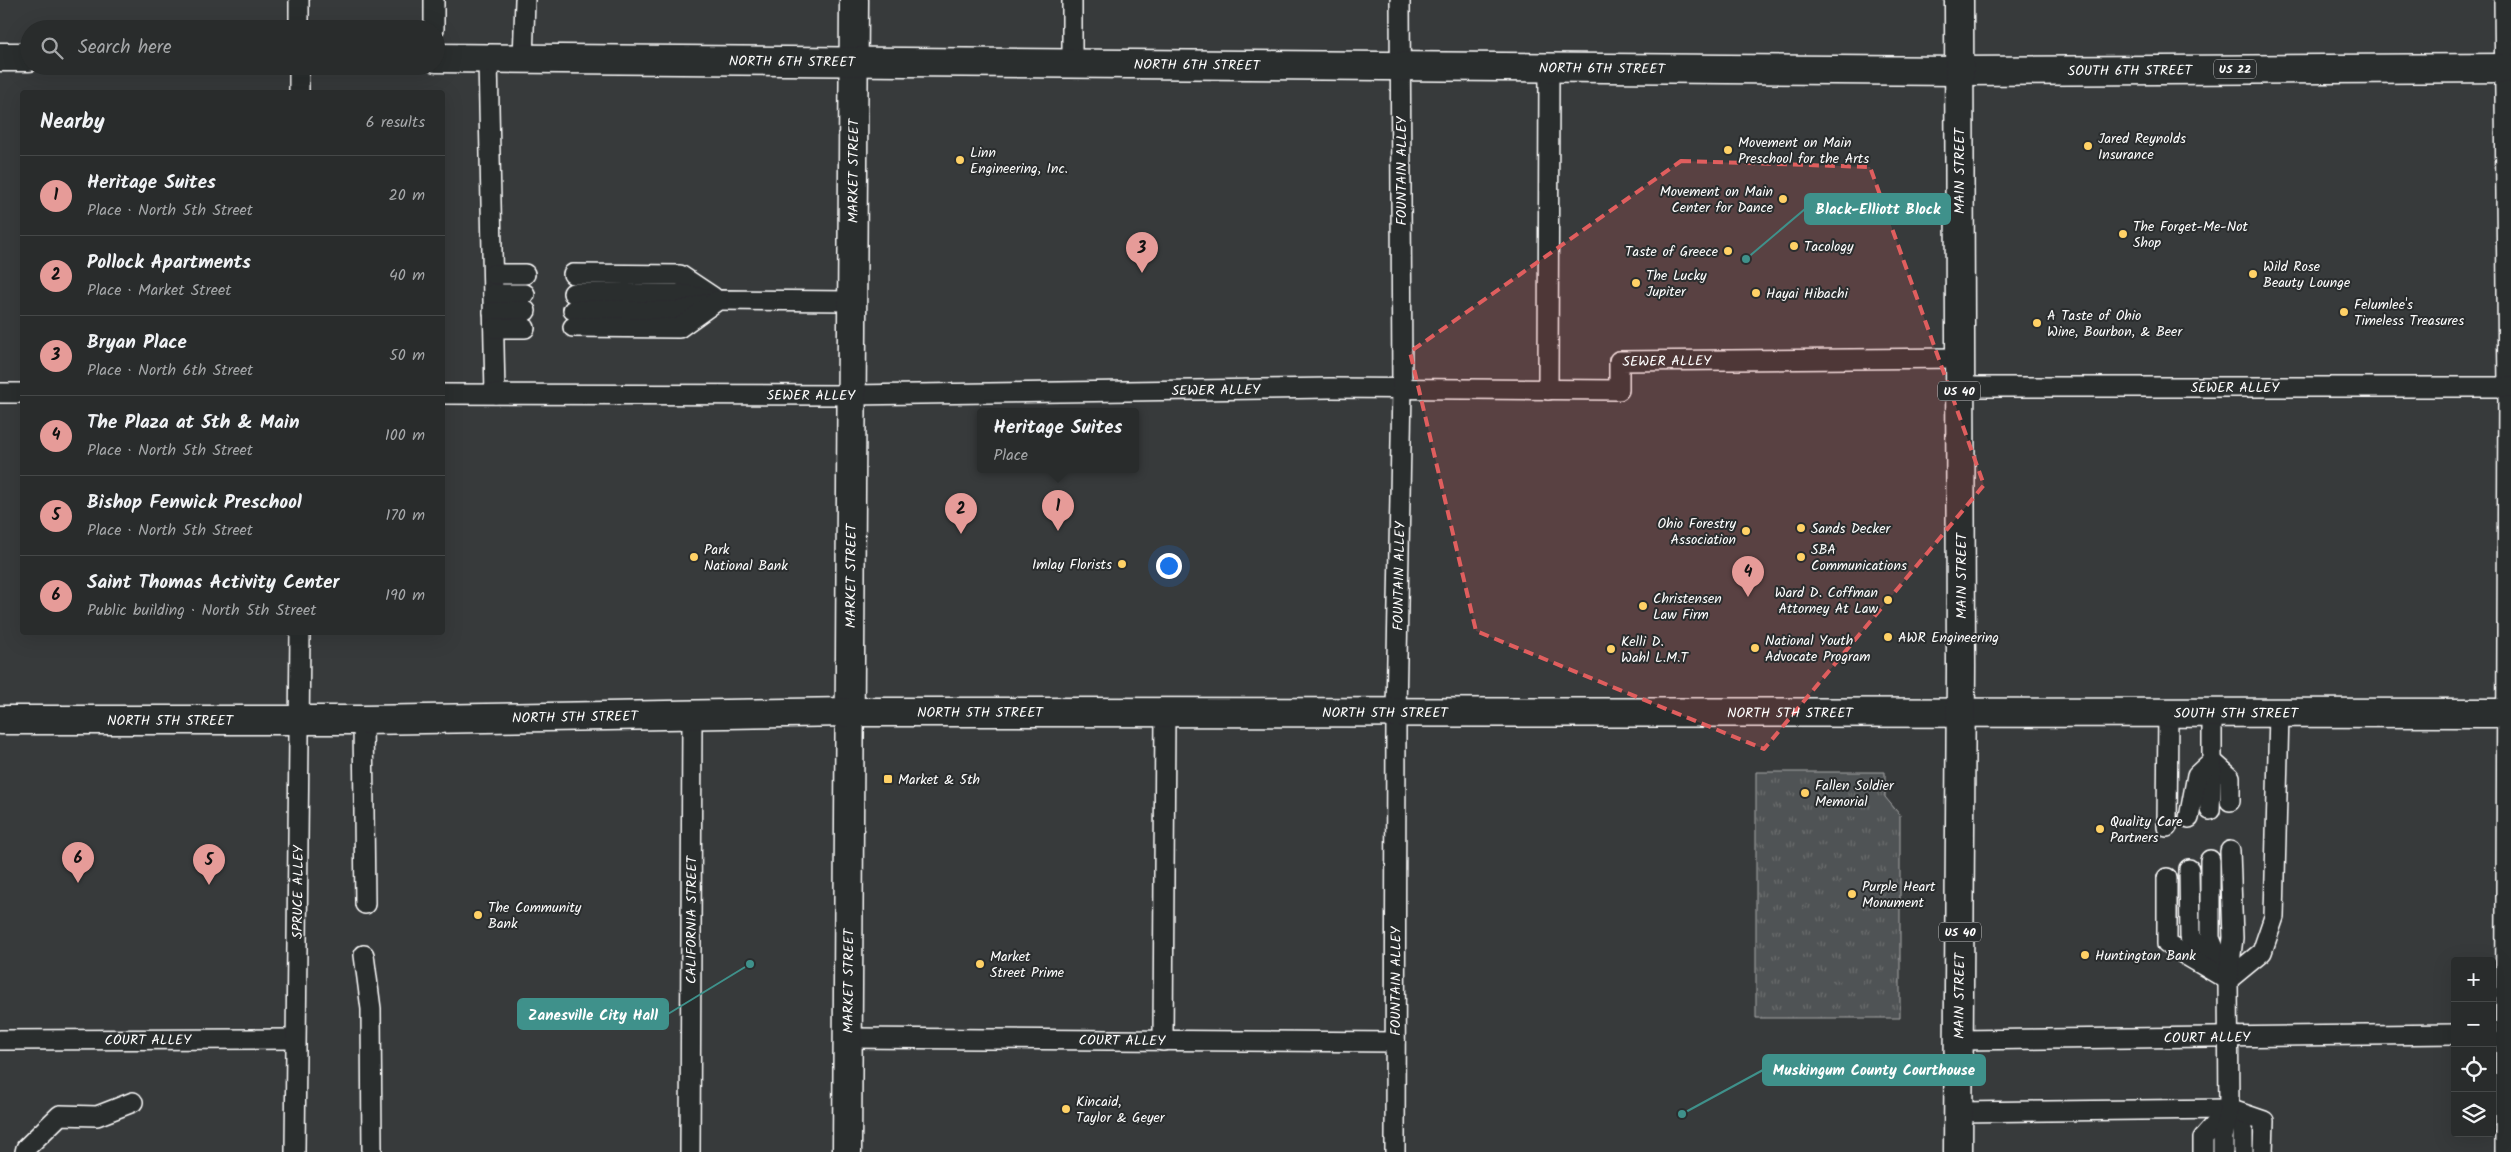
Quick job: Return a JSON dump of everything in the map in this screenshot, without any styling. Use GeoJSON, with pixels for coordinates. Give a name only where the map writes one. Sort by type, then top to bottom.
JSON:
{"type":"FeatureCollection","features":[{"type":"Feature","properties":{"kind":"main road","name":"MARKET STREET"},"geometry":{"type":"LineString","coordinates":[[847,1152],[850,395],[854,0]]}},
{"type":"Feature","properties":{"kind":"main road","name":"MAIN STREET"},"geometry":{"type":"LineString","coordinates":[[1958,1152],[1961,711],[1959,0]]}},
{"type":"Feature","properties":{"kind":"main road"},"geometry":{"type":"LineString","coordinates":[[0,57],[20,57]]}},
{"type":"Feature","properties":{"kind":"main road","name":"NORTH 6TH STREET"},"geometry":{"type":"LineString","coordinates":[[445,58],[1549,66],[1959,71]]}},
{"type":"Feature","properties":{"kind":"main road","name":"SOUTH 6TH STREET"},"geometry":{"type":"LineString","coordinates":[[1959,71],[2508,68]]}},
{"type":"Feature","properties":{"kind":"main road","name":"NORTH 5TH STREET"},"geometry":{"type":"LineString","coordinates":[[0,720],[363,720],[849,712],[1164,714],[1961,711]]}},
{"type":"Feature","properties":{"kind":"main road","name":"SOUTH 5TH STREET"},"geometry":{"type":"LineString","coordinates":[[1961,711],[2509,713]]}},
{"type":"Feature","properties":{"kind":"lane"},"geometry":{"type":"LineString","coordinates":[[299,0],[299,20]]}},
{"type":"Feature","properties":{"kind":"lane"},"geometry":{"type":"LineString","coordinates":[[434,0],[434,20]]}},
{"type":"Feature","properties":{"kind":"lane"},"geometry":{"type":"LineString","coordinates":[[524,60],[525,0]]}},
{"type":"Feature","properties":{"kind":"lane"},"geometry":{"type":"LineString","coordinates":[[1072,0],[1072,63]]}},
{"type":"Feature","properties":{"kind":"lane","name":"FOUNTAIN ALLEY"},"geometry":{"type":"LineString","coordinates":[[1395,1152],[1396,712],[1402,388],[1400,0]]}},
{"type":"Feature","properties":{"kind":"lane"},"geometry":{"type":"LineString","coordinates":[[2504,0],[2508,68],[2509,387],[2509,713],[2503,1034],[2505,1152]]}},
{"type":"Feature","properties":{"kind":"lane"},"geometry":{"type":"LineString","coordinates":[[488,59],[495,394]]}},
{"type":"Feature","properties":{"kind":"lane"},"geometry":{"type":"LineString","coordinates":[[1548,390],[1549,66]]}},
{"type":"Feature","properties":{"kind":"lane"},"geometry":{"type":"LineString","coordinates":[[299,75],[299,90]]}},
{"type":"Feature","properties":{"kind":"lane"},"geometry":{"type":"LineString","coordinates":[[493,274],[525,274]]}},
{"type":"Feature","properties":{"kind":"lane"},"geometry":{"type":"LineString","coordinates":[[573,274],[680,275],[718,300]]}},
{"type":"Feature","properties":{"kind":"lane"},"geometry":{"type":"LineString","coordinates":[[718,300],[679,328],[573,310],[679,294],[718,300],[851,301]]}},
{"type":"Feature","properties":{"kind":"lane"},"geometry":{"type":"LineString","coordinates":[[493,311],[525,311],[493,311]]}},
{"type":"Feature","properties":{"kind":"lane","name":"SEWER ALLEY"},"geometry":{"type":"LineString","coordinates":[[445,394],[850,395],[1402,388],[1619,390],[1619,361],[1959,358]]}},
{"type":"Feature","properties":{"kind":"lane","name":"SEWER ALLEY"},"geometry":{"type":"LineString","coordinates":[[1959,387],[2509,387]]}},
{"type":"Feature","properties":{"kind":"lane"},"geometry":{"type":"LineString","coordinates":[[0,393],[20,393]]}},
{"type":"Feature","properties":{"kind":"lane","name":"SPRUCE ALLEY"},"geometry":{"type":"LineString","coordinates":[[295,1152],[300,635]]}},
{"type":"Feature","properties":{"kind":"lane"},"geometry":{"type":"LineString","coordinates":[[2167,828],[2168,712]]}},
{"type":"Feature","properties":{"kind":"lane"},"geometry":{"type":"LineString","coordinates":[[2210,810],[2212,713]]}},
{"type":"Feature","properties":{"kind":"lane"},"geometry":{"type":"LineString","coordinates":[[2228,980],[2262,952],[2274,917],[2279,713]]}},
{"type":"Feature","properties":{"kind":"lane"},"geometry":{"type":"LineString","coordinates":[[1164,714],[1164,1041]]}},
{"type":"Feature","properties":{"kind":"lane","name":"CALIFORNIA STREET"},"geometry":{"type":"LineString","coordinates":[[690,1152],[692,716]]}},
{"type":"Feature","properties":{"kind":"lane"},"geometry":{"type":"LineString","coordinates":[[363,720],[365,904]]}},
{"type":"Feature","properties":{"kind":"lane"},"geometry":{"type":"LineString","coordinates":[[2212,761],[2230,777],[2230,801]]}},
{"type":"Feature","properties":{"kind":"lane"},"geometry":{"type":"LineString","coordinates":[[2189,818],[2197,775],[2212,761]]}},
{"type":"Feature","properties":{"kind":"lane"},"geometry":{"type":"LineString","coordinates":[[2223,1152],[2223,1137],[2229,1109],[2228,980],[2233,938],[2230,851]]}},
{"type":"Feature","properties":{"kind":"lane"},"geometry":{"type":"LineString","coordinates":[[2210,860],[2210,938],[2228,980]]}},
{"type":"Feature","properties":{"kind":"lane"},"geometry":{"type":"LineString","coordinates":[[2189,869],[2190,937],[2228,980]]}},
{"type":"Feature","properties":{"kind":"lane"},"geometry":{"type":"LineString","coordinates":[[2166,878],[2167,944],[2228,980]]}},
{"type":"Feature","properties":{"kind":"lane"},"geometry":{"type":"LineString","coordinates":[[364,956],[371,1009],[372,1152]]}},
{"type":"Feature","properties":{"kind":"lane","name":"COURT ALLEY"},"geometry":{"type":"LineString","coordinates":[[1959,1040],[2451,1034]]}},
{"type":"Feature","properties":{"kind":"lane","name":"COURT ALLEY"},"geometry":{"type":"LineString","coordinates":[[848,1038],[1396,1042]]}},
{"type":"Feature","properties":{"kind":"lane","name":"COURT ALLEY"},"geometry":{"type":"LineString","coordinates":[[0,1040],[295,1039]]}},
{"type":"Feature","properties":{"kind":"lane"},"geometry":{"type":"LineString","coordinates":[[25,1152],[26,1148],[60,1115],[97,1116],[133,1102]]}},
{"type":"Feature","properties":{"kind":"lane"},"geometry":{"type":"LineString","coordinates":[[2203,1152],[2203,1138],[2229,1109]]}},
{"type":"Feature","properties":{"kind":"lane"},"geometry":{"type":"LineString","coordinates":[[2229,1109],[2243,1122],[2243,1152]]}},
{"type":"Feature","properties":{"kind":"lane"},"geometry":{"type":"LineString","coordinates":[[1958,1112],[2229,1109],[2264,1121],[2264,1152]]}},
{"type":"Feature","properties":{"kind":"highlighted area"},"geometry":{"type":"Polygon","coordinates":[[[1681,161],[1870,167],[1984,485],[1764,749],[1476,631],[1410,352],[1681,161]]]}},
{"type":"Feature","properties":{"kind":"green space"},"geometry":{"type":"Polygon","coordinates":[[[1756,772],[1885,772],[1885,797],[1900,815],[1900,1018],[1756,1018],[1756,772]]]}},
{"type":"Feature","properties":{"kind":"place","name":"Jared Reynolds Insurance"},"geometry":{"type":"Point","coordinates":[2088,146]}},
{"type":"Feature","properties":{"kind":"place","name":"Movement on Main Preschool for the Arts"},"geometry":{"type":"Point","coordinates":[1728,150]}},
{"type":"Feature","properties":{"kind":"place","name":"Linn Engineering, Inc."},"geometry":{"type":"Point","coordinates":[960,160]}},
{"type":"Feature","properties":{"kind":"place","name":"Movement on Main Center for Dance"},"geometry":{"type":"Point","coordinates":[1783,199]}},
{"type":"Feature","properties":{"kind":"place","name":"The Forget-Me-Not Shop"},"geometry":{"type":"Point","coordinates":[2123,234]}},
{"type":"Feature","properties":{"kind":"place","name":"Tacology"},"geometry":{"type":"Point","coordinates":[1794,246]}},
{"type":"Feature","properties":{"kind":"place","name":"Taste of Greece"},"geometry":{"type":"Point","coordinates":[1728,251]}},
{"type":"Feature","properties":{"kind":"place","name":"Black-Elliott Block"},"geometry":{"type":"Point","coordinates":[1746,259]}},
{"type":"Feature","properties":{"kind":"place","name":"Bryan Place"},"geometry":{"type":"Point","coordinates":[1142,273]}},
{"type":"Feature","properties":{"kind":"place","name":"Wild Rose Beauty Lounge"},"geometry":{"type":"Point","coordinates":[2253,274]}},
{"type":"Feature","properties":{"kind":"place","name":"The Lucky Jupiter"},"geometry":{"type":"Point","coordinates":[1636,283]}},
{"type":"Feature","properties":{"kind":"place","name":"Hayai Hibachi"},"geometry":{"type":"Point","coordinates":[1756,293]}},
{"type":"Feature","properties":{"kind":"place","name":"Felumlee's Timeless Treasures"},"geometry":{"type":"Point","coordinates":[2344,312]}},
{"type":"Feature","properties":{"kind":"place","name":"A Taste of Ohio Wine, Bourbon, & Beer"},"geometry":{"type":"Point","coordinates":[2037,323]}},
{"type":"Feature","properties":{"kind":"place","name":"Sands Decker"},"geometry":{"type":"Point","coordinates":[1801,528]}},
{"type":"Feature","properties":{"kind":"place","name":"Heritage Suites"},"geometry":{"type":"Point","coordinates":[1058,531]}},
{"type":"Feature","properties":{"kind":"place","name":"Ohio Forestry Association"},"geometry":{"type":"Point","coordinates":[1746,531]}},
{"type":"Feature","properties":{"kind":"place","name":"Pollock Apartments"},"geometry":{"type":"Point","coordinates":[961,534]}},
{"type":"Feature","properties":{"kind":"place","name":"Park National Bank"},"geometry":{"type":"Point","coordinates":[694,557]}},
{"type":"Feature","properties":{"kind":"place","name":"SBA Communications"},"geometry":{"type":"Point","coordinates":[1801,557]}},
{"type":"Feature","properties":{"kind":"place","name":"Imlay Florists"},"geometry":{"type":"Point","coordinates":[1122,564]}},
{"type":"Feature","properties":{"kind":"place","name":"The Plaza at 5th & Main"},"geometry":{"type":"Point","coordinates":[1748,597]}},
{"type":"Feature","properties":{"kind":"place","name":"Ward D. Coffman Attorney At Law"},"geometry":{"type":"Point","coordinates":[1888,600]}},
{"type":"Feature","properties":{"kind":"place","name":"Christensen Law Firm"},"geometry":{"type":"Point","coordinates":[1643,606]}},
{"type":"Feature","properties":{"kind":"place","name":"AWR Engineering"},"geometry":{"type":"Point","coordinates":[1888,637]}},
{"type":"Feature","properties":{"kind":"place","name":"National Youth Advocate Program"},"geometry":{"type":"Point","coordinates":[1755,648]}},
{"type":"Feature","properties":{"kind":"place","name":"Kelli D. Wahl L.M.T"},"geometry":{"type":"Point","coordinates":[1611,649]}},
{"type":"Feature","properties":{"kind":"place","name":"Market & 5th"},"geometry":{"type":"Point","coordinates":[888,779]}},
{"type":"Feature","properties":{"kind":"place","name":"Fallen Soldier Memorial"},"geometry":{"type":"Point","coordinates":[1805,793]}},
{"type":"Feature","properties":{"kind":"place","name":"Quality Care Partners"},"geometry":{"type":"Point","coordinates":[2100,829]}},
{"type":"Feature","properties":{"kind":"place","name":"Saint Thomas Activity Center"},"geometry":{"type":"Point","coordinates":[78,883]}},
{"type":"Feature","properties":{"kind":"place","name":"Bishop Fenwick Preschool"},"geometry":{"type":"Point","coordinates":[209,885]}},
{"type":"Feature","properties":{"kind":"place","name":"Purple Heart Monument"},"geometry":{"type":"Point","coordinates":[1852,894]}},
{"type":"Feature","properties":{"kind":"place","name":"The Community Bank"},"geometry":{"type":"Point","coordinates":[478,915]}},
{"type":"Feature","properties":{"kind":"place","name":"Huntington Bank"},"geometry":{"type":"Point","coordinates":[2085,955]}},
{"type":"Feature","properties":{"kind":"place","name":"Zanesville City Hall"},"geometry":{"type":"Point","coordinates":[750,964]}},
{"type":"Feature","properties":{"kind":"place","name":"Market Street Prime"},"geometry":{"type":"Point","coordinates":[980,964]}},
{"type":"Feature","properties":{"kind":"place","name":"Kincaid, Taylor & Geyer"},"geometry":{"type":"Point","coordinates":[1066,1109]}},
{"type":"Feature","properties":{"kind":"place","name":"Muskingum County Courthouse"},"geometry":{"type":"Point","coordinates":[1682,1114]}}]}
